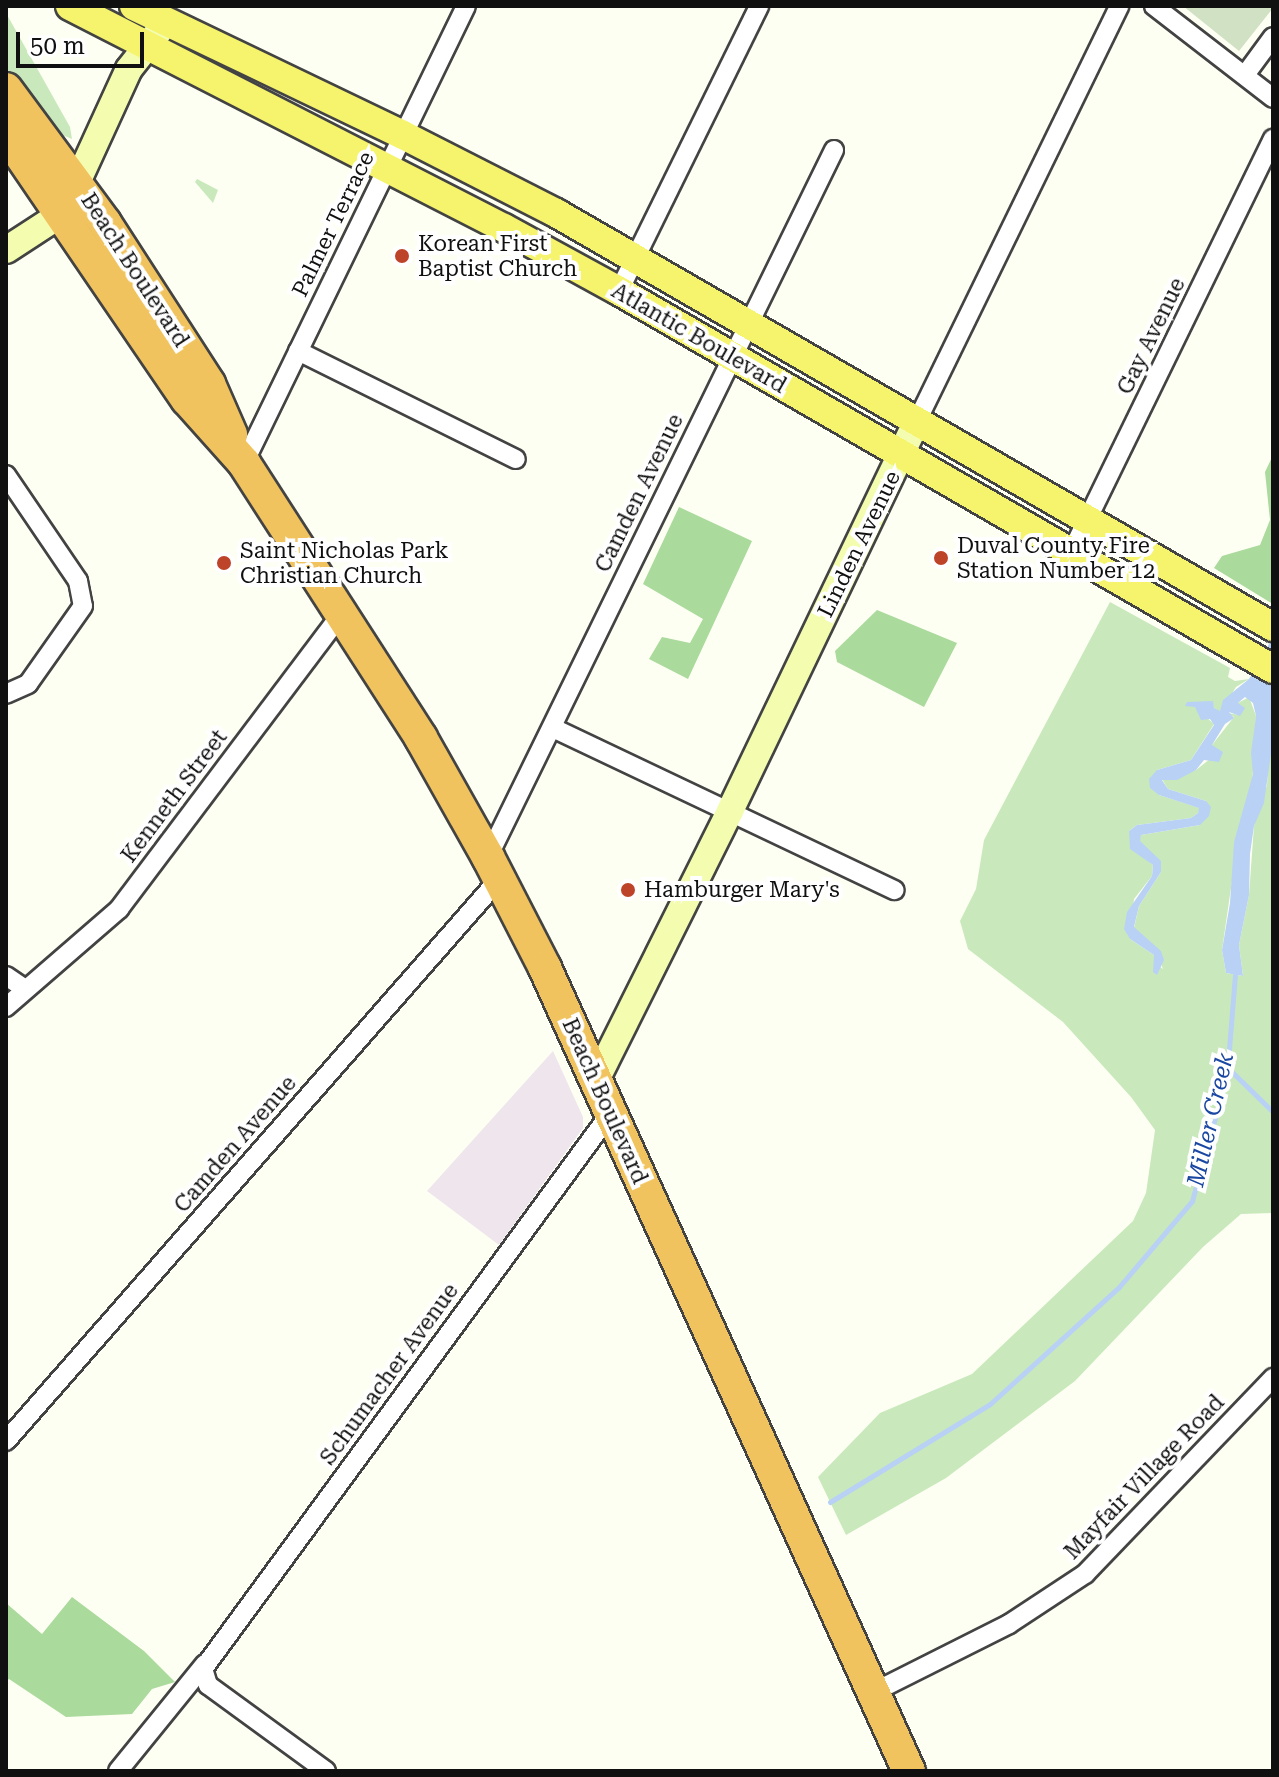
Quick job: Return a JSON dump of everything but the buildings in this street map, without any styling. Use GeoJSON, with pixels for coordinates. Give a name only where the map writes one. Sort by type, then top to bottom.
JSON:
{"type":"FeatureCollection","features":[{"type":"Feature","properties":{"kind":"highway","name":"Beach Boulevard"},"geometry":{"type":"LineString","coordinates":[[6,89],[77,180],[209,384],[244,463]]}},
{"type":"Feature","properties":{"kind":"highway","name":"Beach Boulevard"},"geometry":{"type":"LineString","coordinates":[[6,134],[63,213],[187,399],[244,463],[421,738],[494,868],[596,1080],[909,1771]]}},
{"type":"Feature","properties":{"kind":"main road","name":"Atlantic Boulevard"},"geometry":{"type":"LineString","coordinates":[[70,6],[619,291],[1261,662]]}},
{"type":"Feature","properties":{"kind":"main road","name":"Atlantic Boulevard"},"geometry":{"type":"LineString","coordinates":[[134,6],[173,14],[636,258],[1270,625]]}},
{"type":"Feature","properties":{"kind":"street","name":"Palmer Terrace"},"geometry":{"type":"LineString","coordinates":[[244,463],[466,6]]}},
{"type":"Feature","properties":{"kind":"street"},"geometry":{"type":"LineString","coordinates":[[619,291],[759,6]]}},
{"type":"Feature","properties":{"kind":"street","name":"Linden Avenue"},"geometry":{"type":"LineString","coordinates":[[596,1080],[730,811],[1119,6]]}},
{"type":"Feature","properties":{"kind":"street"},"geometry":{"type":"LineString","coordinates":[[1154,6],[1273,98]]}},
{"type":"Feature","properties":{"kind":"street"},"geometry":{"type":"LineString","coordinates":[[6,250],[63,213],[129,69],[173,14]]}},
{"type":"Feature","properties":{"kind":"street"},"geometry":{"type":"LineString","coordinates":[[1245,75],[1273,37]]}},
{"type":"Feature","properties":{"kind":"street","name":"Gay Avenue"},"geometry":{"type":"LineString","coordinates":[[1071,553],[1273,139]]}},
{"type":"Feature","properties":{"kind":"street","name":"Camden Avenue"},"geometry":{"type":"LineString","coordinates":[[6,1441],[494,868],[553,728],[834,150]]}},
{"type":"Feature","properties":{"kind":"street"},"geometry":{"type":"LineString","coordinates":[[298,351],[516,459]]}},
{"type":"Feature","properties":{"kind":"street"},"geometry":{"type":"LineString","coordinates":[[6,475],[83,593],[79,616],[28,684],[6,694]]}},
{"type":"Feature","properties":{"kind":"street","name":"Kenneth Street"},"geometry":{"type":"LineString","coordinates":[[6,1007],[119,909],[342,613]]}},
{"type":"Feature","properties":{"kind":"street"},"geometry":{"type":"LineString","coordinates":[[553,728],[894,890]]}},
{"type":"Feature","properties":{"kind":"street"},"geometry":{"type":"LineString","coordinates":[[6,976],[25,989]]}},
{"type":"Feature","properties":{"kind":"street","name":"Schumacher Avenue"},"geometry":{"type":"LineString","coordinates":[[118,1771],[204,1669],[610,1114]]}},
{"type":"Feature","properties":{"kind":"street","name":"Mayfair Village Road"},"geometry":{"type":"LineString","coordinates":[[874,1692],[1009,1624],[1085,1574],[1273,1378]]}},
{"type":"Feature","properties":{"kind":"street"},"geometry":{"type":"LineString","coordinates":[[204,1669],[208,1685],[326,1771]]}},
{"type":"Feature","properties":{"kind":"shaded area"},"geometry":{"type":"Polygon","coordinates":[[[553,1051],[583,1117],[583,1128],[499,1245],[427,1191],[553,1051]]]}},
{"type":"Feature","properties":{"kind":"green space"},"geometry":{"type":"Polygon","coordinates":[[[1183,6],[1273,6],[1273,8],[1239,51],[1183,6]]]}},
{"type":"Feature","properties":{"kind":"green space"},"geometry":{"type":"Polygon","coordinates":[[[6,13],[70,127],[72,139],[60,134],[6,68],[6,13]]]}},
{"type":"Feature","properties":{"kind":"green space"},"geometry":{"type":"Polygon","coordinates":[[[197,179],[218,190],[213,203],[195,182],[197,179]]]}},
{"type":"Feature","properties":{"kind":"green space"},"geometry":{"type":"Polygon","coordinates":[[[1273,455],[1273,604],[1214,568],[1222,556],[1260,545],[1270,520],[1265,472],[1273,455]]]}},
{"type":"Feature","properties":{"kind":"green space"},"geometry":{"type":"Polygon","coordinates":[[[679,507],[752,541],[688,679],[649,659],[662,637],[690,643],[703,619],[643,584],[679,507]]]}},
{"type":"Feature","properties":{"kind":"green space"},"geometry":{"type":"Polygon","coordinates":[[[1110,602],[1230,668],[1228,677],[1235,681],[1249,679],[1236,687],[1220,712],[1214,708],[1212,701],[1195,707],[1214,724],[1191,760],[1157,770],[1159,795],[1200,808],[1198,813],[1191,818],[1137,825],[1129,831],[1143,857],[1153,865],[1152,876],[1134,899],[1130,939],[1154,955],[1156,964],[1163,969],[1153,945],[1134,928],[1139,906],[1161,872],[1139,841],[1141,835],[1200,825],[1206,801],[1168,789],[1162,779],[1196,770],[1210,759],[1212,745],[1234,717],[1228,713],[1239,715],[1238,703],[1249,697],[1256,716],[1252,788],[1233,874],[1222,950],[1226,973],[1243,976],[1239,945],[1249,895],[1254,826],[1267,785],[1273,700],[1273,1213],[1241,1214],[1203,1247],[1075,1381],[946,1478],[846,1535],[818,1477],[880,1413],[972,1374],[1133,1221],[1146,1193],[1155,1130],[1131,1097],[1063,1022],[968,949],[960,921],[976,889],[984,840],[1110,602]]]}},
{"type":"Feature","properties":{"kind":"green space"},"geometry":{"type":"Polygon","coordinates":[[[877,610],[957,643],[924,707],[837,662],[835,651],[877,610]]]}},
{"type":"Feature","properties":{"kind":"green space"},"geometry":{"type":"Polygon","coordinates":[[[72,1597],[144,1651],[175,1682],[152,1689],[132,1714],[66,1717],[9,1679],[6,1681],[6,1603],[42,1634],[72,1597]]]}},
{"type":"Feature","properties":{"kind":"water"},"geometry":{"type":"Polygon","coordinates":[[[1273,637],[1272,747],[1264,803],[1254,826],[1250,854],[1249,895],[1239,945],[1243,976],[1226,973],[1222,950],[1230,903],[1234,842],[1253,774],[1251,753],[1256,716],[1253,703],[1245,697],[1238,703],[1245,708],[1240,716],[1229,712],[1234,718],[1225,724],[1212,745],[1223,752],[1219,762],[1204,760],[1196,770],[1177,780],[1162,780],[1168,789],[1206,801],[1211,807],[1209,816],[1200,825],[1141,835],[1140,841],[1161,861],[1161,872],[1139,906],[1134,927],[1161,951],[1164,960],[1157,975],[1153,972],[1154,955],[1130,939],[1124,929],[1127,912],[1152,876],[1153,865],[1130,849],[1129,831],[1137,825],[1191,818],[1198,813],[1199,808],[1159,795],[1150,788],[1149,779],[1157,770],[1191,760],[1214,725],[1210,719],[1201,720],[1195,707],[1185,706],[1187,702],[1213,701],[1214,708],[1220,711],[1223,700],[1249,679],[1273,637]]]}},
{"type":"Feature","properties":{"kind":"waterway","name":"Miller Creek"},"geometry":{"type":"LineString","coordinates":[[830,1502],[990,1404],[1119,1287],[1192,1201],[1227,1074],[1235,975]]}},
{"type":"Feature","properties":{"kind":"waterway"},"geometry":{"type":"LineString","coordinates":[[1228,1068],[1273,1112]]}},
{"type":"Feature","properties":{"kind":"place","name":"Korean First Baptist Church"},"geometry":{"type":"Point","coordinates":[402,256]}},
{"type":"Feature","properties":{"kind":"place","name":"Duval County Fire Station Number 12"},"geometry":{"type":"Point","coordinates":[941,558]}},
{"type":"Feature","properties":{"kind":"place","name":"Saint Nicholas Park Christian Church"},"geometry":{"type":"Point","coordinates":[224,563]}},
{"type":"Feature","properties":{"kind":"place","name":"Hamburger Mary's"},"geometry":{"type":"Point","coordinates":[628,890]}}]}
